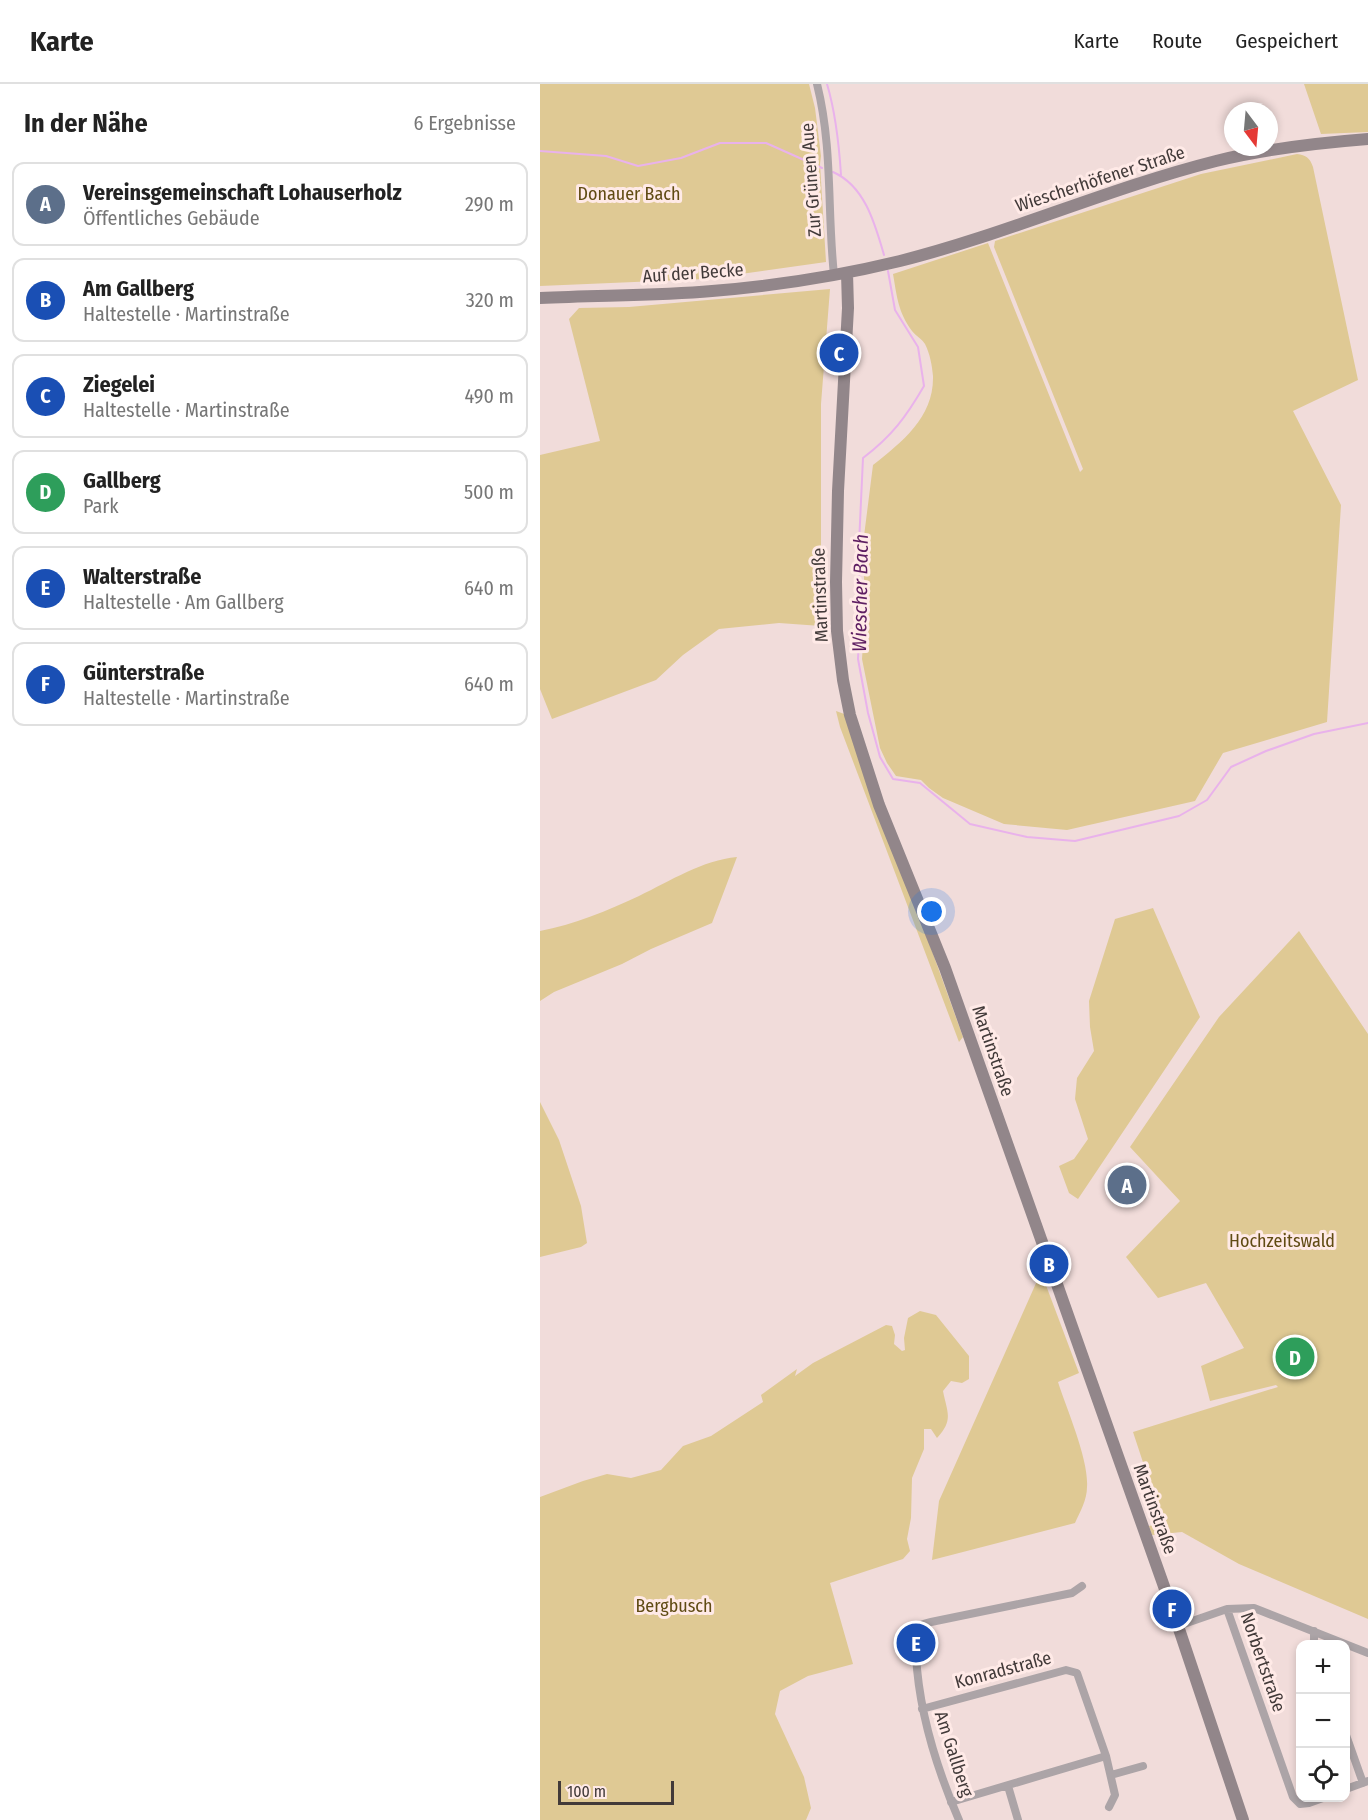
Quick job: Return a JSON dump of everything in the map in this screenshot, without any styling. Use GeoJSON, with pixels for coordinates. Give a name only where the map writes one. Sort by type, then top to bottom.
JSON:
{"type":"FeatureCollection","features":[{"type":"Feature","properties":{"kind":"street","name":"Zur Grünen Aue"},"geometry":{"type":"LineString","coordinates":[[816,84],[825,122],[827,177],[840,274]]}},
{"type":"Feature","properties":{"kind":"street","name":"Wiescherhöfener Straße"},"geometry":{"type":"LineString","coordinates":[[840,274],[899,261],[973,240],[1124,189],[1216,161],[1311,144],[1368,140]]}},
{"type":"Feature","properties":{"kind":"street","name":"Auf der Becke"},"geometry":{"type":"LineString","coordinates":[[540,298],[710,292],[840,274]]}},
{"type":"Feature","properties":{"kind":"street","name":"Martinstraße"},"geometry":{"type":"LineString","coordinates":[[840,274],[848,308],[837,502],[837,631],[850,715],[879,805],[945,969],[1178,1626],[1243,1820]]}},
{"type":"Feature","properties":{"kind":"street","name":"Am Gallberg"},"geometry":{"type":"LineString","coordinates":[[959,1820],[937,1765],[922,1709],[916,1632],[920,1626],[952,1617],[1072,1593],[1082,1586]]}},
{"type":"Feature","properties":{"kind":"street"},"geometry":{"type":"LineString","coordinates":[[1178,1626],[1227,1609],[1254,1608],[1368,1653]]}},
{"type":"Feature","properties":{"kind":"street","name":"Norbertstraße"},"geometry":{"type":"LineString","coordinates":[[1227,1609],[1293,1797],[1296,1800]]}},
{"type":"Feature","properties":{"kind":"street"},"geometry":{"type":"LineString","coordinates":[[1314,1632],[1314,1640]]}},
{"type":"Feature","properties":{"kind":"street","name":"Konradstraße"},"geometry":{"type":"LineString","coordinates":[[922,1709],[1072,1670],[1077,1673],[1106,1756],[1115,1795],[1110,1807]]}},
{"type":"Feature","properties":{"kind":"street"},"geometry":{"type":"LineString","coordinates":[[1350,1744],[1366,1782],[1350,1788]]}},
{"type":"Feature","properties":{"kind":"street"},"geometry":{"type":"LineString","coordinates":[[951,1802],[1106,1756]]}},
{"type":"Feature","properties":{"kind":"street"},"geometry":{"type":"LineString","coordinates":[[1111,1775],[1143,1766]]}},
{"type":"Feature","properties":{"kind":"street"},"geometry":{"type":"LineString","coordinates":[[1008,1786],[1018,1820]]}},
{"type":"Feature","properties":{"kind":"green space","name":"Donauer Bach"},"geometry":{"type":"Polygon","coordinates":[[[540,84],[809,84],[815,108],[821,156],[826,262],[705,279],[540,286],[540,84]]]}},
{"type":"Feature","properties":{"kind":"green space"},"geometry":{"type":"Polygon","coordinates":[[[1304,84],[1368,84],[1368,132],[1321,134],[1304,84]]]}},
{"type":"Feature","properties":{"kind":"green space"},"geometry":{"type":"Polygon","coordinates":[[[1297,154],[1307,157],[1313,167],[1358,380],[1293,411],[1341,505],[1327,722],[1223,753],[1195,801],[1067,830],[1004,824],[943,798],[921,780],[896,776],[880,748],[862,659],[865,613],[863,544],[873,465],[915,427],[928,404],[933,376],[925,344],[912,331],[901,311],[893,274],[988,243],[1080,472],[1083,469],[994,247],[995,241],[1201,174],[1297,154]]]}},
{"type":"Feature","properties":{"kind":"green space"},"geometry":{"type":"Polygon","coordinates":[[[830,289],[821,404],[821,626],[779,623],[719,629],[683,655],[656,680],[552,719],[540,689],[540,455],[600,441],[569,319],[579,308],[629,307],[830,289]]]}},
{"type":"Feature","properties":{"kind":"green space"},"geometry":{"type":"Polygon","coordinates":[[[836,711],[847,715],[963,1037],[959,1042],[840,727],[836,711]]]}},
{"type":"Feature","properties":{"kind":"green space"},"geometry":{"type":"Polygon","coordinates":[[[737,857],[712,923],[554,992],[540,1001],[540,931],[565,925],[616,907],[699,867],[737,857]]]}},
{"type":"Feature","properties":{"kind":"green space"},"geometry":{"type":"Polygon","coordinates":[[[1153,908],[1200,1017],[1078,1199],[1069,1193],[1059,1166],[1074,1159],[1088,1139],[1075,1099],[1077,1078],[1094,1051],[1089,1001],[1115,919],[1153,908]]]}},
{"type":"Feature","properties":{"kind":"green space","name":"Hochzeitswald"},"geometry":{"type":"Polygon","coordinates":[[[1299,931],[1368,1034],[1368,1619],[1239,1564],[1182,1532],[1152,1535],[1149,1526],[1163,1523],[1133,1432],[1278,1387],[1276,1385],[1210,1401],[1201,1366],[1244,1348],[1206,1283],[1158,1298],[1126,1257],[1180,1201],[1130,1147],[1219,1017],[1299,931]]]}},
{"type":"Feature","properties":{"kind":"green space"},"geometry":{"type":"Polygon","coordinates":[[[540,1102],[559,1140],[581,1206],[587,1243],[581,1247],[540,1257],[540,1102]]]}},
{"type":"Feature","properties":{"kind":"green space"},"geometry":{"type":"Polygon","coordinates":[[[1041,1272],[1079,1373],[1058,1382],[1085,1463],[1087,1487],[1083,1506],[1075,1523],[932,1560],[939,1501],[1041,1272]]]}},
{"type":"Feature","properties":{"kind":"green space","name":"Bergbusch"},"geometry":{"type":"Polygon","coordinates":[[[920,1311],[936,1315],[969,1356],[969,1379],[962,1383],[951,1381],[943,1391],[948,1416],[946,1426],[937,1438],[931,1429],[924,1429],[924,1449],[912,1478],[911,1518],[907,1539],[910,1551],[903,1559],[830,1583],[853,1664],[808,1676],[780,1691],[775,1714],[804,1777],[811,1808],[806,1820],[540,1820],[540,1497],[607,1474],[631,1478],[661,1470],[683,1446],[711,1436],[763,1402],[761,1395],[797,1369],[795,1376],[813,1363],[886,1325],[892,1326],[895,1335],[894,1344],[902,1351],[905,1350],[904,1338],[908,1318],[920,1311]]]}},
{"type":"Feature","properties":{"kind":"waterway"},"geometry":{"type":"LineString","coordinates":[[827,84],[837,129],[841,175]]}},
{"type":"Feature","properties":{"kind":"waterway","name":"Donauer Bach"},"geometry":{"type":"LineString","coordinates":[[540,151],[606,156],[638,166],[681,158],[720,143],[766,143],[822,168]]}},
{"type":"Feature","properties":{"kind":"waterway","name":"Wiescher Bach"},"geometry":{"type":"LineString","coordinates":[[833,172],[844,178],[861,196],[877,231],[884,255]]}},
{"type":"Feature","properties":{"kind":"waterway","name":"Wiescher Bach"},"geometry":{"type":"LineString","coordinates":[[888,271],[895,310],[918,347],[924,386],[898,425],[863,458],[859,544],[858,659],[868,713],[880,757],[893,779],[920,783],[970,824],[1027,837],[1075,841],[1179,816],[1207,800],[1231,767],[1266,751],[1314,734],[1368,723]]}},
{"type":"Feature","properties":{"kind":"place","name":"Ziegelei"},"geometry":{"type":"Point","coordinates":[839,353]}},
{"type":"Feature","properties":{"kind":"place","name":"Vereinsgemeinschaft Lohauserholz"},"geometry":{"type":"Point","coordinates":[1127,1185]}},
{"type":"Feature","properties":{"kind":"place","name":"Am Gallberg"},"geometry":{"type":"Point","coordinates":[1049,1264]}},
{"type":"Feature","properties":{"kind":"place","name":"Gallberg"},"geometry":{"type":"Point","coordinates":[1295,1357]}},
{"type":"Feature","properties":{"kind":"place","name":"Günterstraße"},"geometry":{"type":"Point","coordinates":[1172,1609]}},
{"type":"Feature","properties":{"kind":"place","name":"Walterstraße"},"geometry":{"type":"Point","coordinates":[916,1643]}}]}
